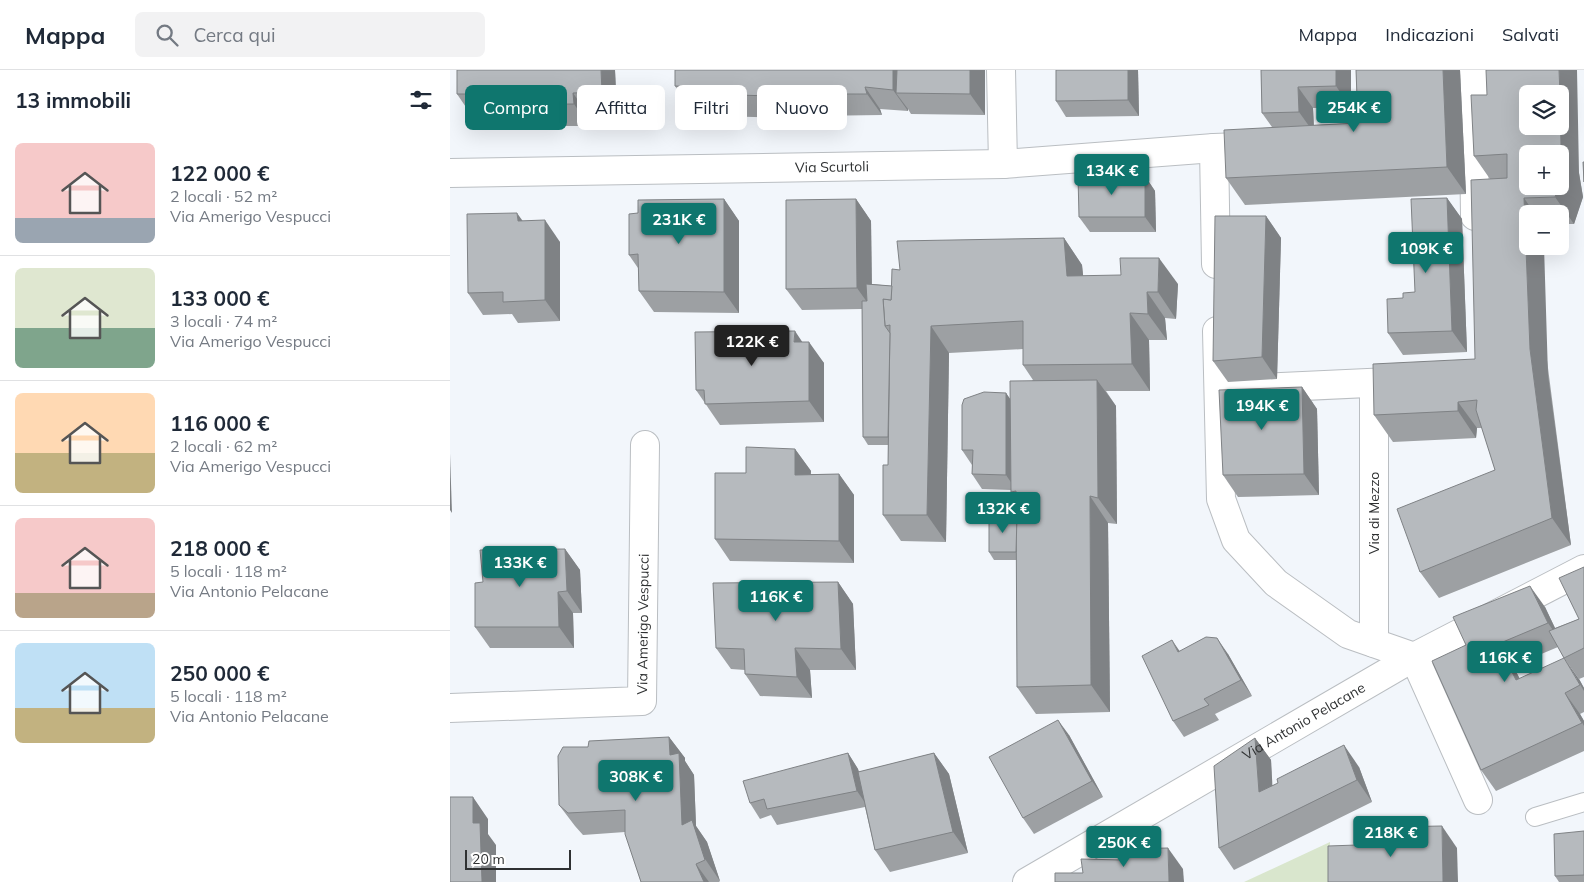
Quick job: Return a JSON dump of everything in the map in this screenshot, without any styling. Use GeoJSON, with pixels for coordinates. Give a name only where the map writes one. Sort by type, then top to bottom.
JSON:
{"type":"FeatureCollection","features":[{"type":"Feature","properties":{"kind":"street"},"geometry":{"type":"LineString","coordinates":[[1002,70],[1003,164]]}},
{"type":"Feature","properties":{"kind":"street"},"geometry":{"type":"LineString","coordinates":[[1473,70],[1475,239]]}},
{"type":"Feature","properties":{"kind":"street","name":"Via Scurtoli"},"geometry":{"type":"LineString","coordinates":[[450,173],[1003,164],[1214,148],[1284,146]]}},
{"type":"Feature","properties":{"kind":"street"},"geometry":{"type":"LineString","coordinates":[[1214,148],[1221,499],[1236,540],[1276,583],[1348,634],[1414,658],[1478,800]]}},
{"type":"Feature","properties":{"kind":"street"},"geometry":{"type":"LineString","coordinates":[[1219,390],[1440,380]]}},
{"type":"Feature","properties":{"kind":"street","name":"Via di Mezzo"},"geometry":{"type":"LineString","coordinates":[[1374,383],[1374,643]]}},
{"type":"Feature","properties":{"kind":"street","name":"Via Amerigo Vespucci"},"geometry":{"type":"LineString","coordinates":[[450,708],[642,701],[645,445]]}},
{"type":"Feature","properties":{"kind":"street","name":"Via Antonio Pelacane"},"geometry":{"type":"LineString","coordinates":[[1027,882],[1414,658],[1584,569]]}},
{"type":"Feature","properties":{"kind":"lane"},"geometry":{"type":"LineString","coordinates":[[1535,817],[1584,802]]}},
{"type":"Feature","properties":{"kind":"green space"},"geometry":{"type":"Polygon","coordinates":[[[1330,842],[1329,882],[1244,882],[1330,842]]]}},
{"type":"Feature","properties":{"kind":"building"},"geometry":{"type":"Polygon","coordinates":[[[457,70],[601,70],[602,85],[577,85],[577,93],[573,93],[574,104],[567,104],[567,85],[465,85],[465,94],[457,94],[457,70]]]}},
{"type":"Feature","properties":{"kind":"building"},"geometry":{"type":"Polygon","coordinates":[[[675,70],[893,70],[893,90],[865,87],[867,94],[847,94],[847,85],[757,85],[757,96],[747,95],[747,85],[675,85],[675,70]]]}},
{"type":"Feature","properties":{"kind":"building"},"geometry":{"type":"Polygon","coordinates":[[[897,70],[970,70],[970,94],[896,93],[897,70]]]}},
{"type":"Feature","properties":{"kind":"building"},"geometry":{"type":"Polygon","coordinates":[[[1056,70],[1128,70],[1128,100],[1056,101],[1056,70]]]}},
{"type":"Feature","properties":{"kind":"building"},"geometry":{"type":"Polygon","coordinates":[[[1261,70],[1336,70],[1336,86],[1298,87],[1299,112],[1262,113],[1261,70]]]}},
{"type":"Feature","properties":{"kind":"building"},"geometry":{"type":"Polygon","coordinates":[[[1356,70],[1443,70],[1447,167],[1226,178],[1224,130],[1358,123],[1356,70]]]}},
{"type":"Feature","properties":{"kind":"building"},"geometry":{"type":"Polygon","coordinates":[[[1486,70],[1559,70],[1560,85],[1519,85],[1519,135],[1561,135],[1561,145],[1519,145],[1519,195],[1556,195],[1555,197],[1524,198],[1524,205],[1519,205],[1519,255],[1526,255],[1530,349],[1552,518],[1420,572],[1397,509],[1495,470],[1476,410],[1477,400],[1458,402],[1458,411],[1374,415],[1373,364],[1475,359],[1471,180],[1507,178],[1507,154],[1474,156],[1471,95],[1487,95],[1486,70]]]}},
{"type":"Feature","properties":{"kind":"building"},"geometry":{"type":"Polygon","coordinates":[[[1078,176],[1145,176],[1145,217],[1079,217],[1078,176]]]}},
{"type":"Feature","properties":{"kind":"building"},"geometry":{"type":"Polygon","coordinates":[[[1447,198],[1452,331],[1388,333],[1387,299],[1403,298],[1403,293],[1415,292],[1411,199],[1447,198]]]}},
{"type":"Feature","properties":{"kind":"building"},"geometry":{"type":"Polygon","coordinates":[[[724,199],[724,292],[639,291],[638,254],[629,255],[629,214],[638,213],[638,200],[724,199]]]}},
{"type":"Feature","properties":{"kind":"building"},"geometry":{"type":"Polygon","coordinates":[[[856,199],[857,288],[786,289],[786,200],[856,199]]]}},
{"type":"Feature","properties":{"kind":"building"},"geometry":{"type":"Polygon","coordinates":[[[517,213],[518,221],[545,220],[545,300],[503,302],[503,292],[468,293],[467,214],[517,213]]]}},
{"type":"Feature","properties":{"kind":"building"},"geometry":{"type":"Polygon","coordinates":[[[1215,216],[1266,216],[1262,357],[1213,361],[1215,216]]]}},
{"type":"Feature","properties":{"kind":"building"},"geometry":{"type":"Polygon","coordinates":[[[1064,238],[1067,276],[1121,275],[1120,258],[1159,258],[1158,292],[1147,292],[1148,314],[1130,313],[1132,364],[1023,365],[1023,321],[931,326],[927,515],[883,515],[883,465],[888,465],[890,325],[885,326],[883,299],[891,300],[892,269],[900,270],[897,241],[1064,238]]]}},
{"type":"Feature","properties":{"kind":"building"},"geometry":{"type":"Polygon","coordinates":[[[866,284],[892,286],[891,300],[883,299],[885,326],[890,333],[888,437],[863,437],[862,301],[867,301],[866,284]]]}},
{"type":"Feature","properties":{"kind":"building"},"geometry":{"type":"Polygon","coordinates":[[[795,331],[794,342],[809,342],[809,401],[705,404],[704,390],[696,390],[695,332],[795,331]]]}},
{"type":"Feature","properties":{"kind":"building"},"geometry":{"type":"Polygon","coordinates":[[[1097,380],[1098,498],[1090,496],[1091,685],[1017,687],[1016,491],[1011,492],[1010,381],[1097,380]]]}},
{"type":"Feature","properties":{"kind":"building"},"geometry":{"type":"Polygon","coordinates":[[[1302,387],[1304,474],[1223,475],[1219,390],[1302,387]]]}},
{"type":"Feature","properties":{"kind":"building"},"geometry":{"type":"Polygon","coordinates":[[[984,392],[1006,393],[1006,475],[972,474],[973,450],[962,450],[962,405],[964,399],[984,392]]]}},
{"type":"Feature","properties":{"kind":"building"},"geometry":{"type":"Polygon","coordinates":[[[746,447],[795,449],[795,475],[839,474],[839,541],[715,539],[715,473],[746,473],[746,447]]]}},
{"type":"Feature","properties":{"kind":"building"},"geometry":{"type":"Polygon","coordinates":[[[989,516],[1017,516],[1016,552],[989,552],[989,516]]]}},
{"type":"Feature","properties":{"kind":"building"},"geometry":{"type":"Polygon","coordinates":[[[565,549],[567,591],[558,592],[559,627],[475,627],[475,583],[483,582],[480,550],[565,549]]]}},
{"type":"Feature","properties":{"kind":"building"},"geometry":{"type":"Polygon","coordinates":[[[1584,567],[1584,648],[1564,658],[1549,631],[1579,619],[1559,578],[1584,567]]]}},
{"type":"Feature","properties":{"kind":"building"},"geometry":{"type":"Polygon","coordinates":[[[838,582],[841,649],[795,648],[797,677],[745,674],[744,649],[716,648],[713,583],[838,582]]]}},
{"type":"Feature","properties":{"kind":"building"},"geometry":{"type":"Polygon","coordinates":[[[1530,586],[1548,623],[1498,644],[1516,680],[1564,658],[1580,685],[1565,693],[1582,723],[1481,770],[1432,661],[1466,645],[1453,617],[1530,586]]]}},
{"type":"Feature","properties":{"kind":"building"},"geometry":{"type":"Polygon","coordinates":[[[1206,637],[1217,638],[1241,680],[1204,699],[1209,705],[1173,721],[1142,656],[1172,640],[1178,652],[1206,637]]]}},
{"type":"Feature","properties":{"kind":"building"},"geometry":{"type":"Polygon","coordinates":[[[1058,720],[1092,781],[1023,818],[989,757],[1058,720]]]}},
{"type":"Feature","properties":{"kind":"building"},"geometry":{"type":"Polygon","coordinates":[[[669,737],[670,755],[679,753],[682,825],[692,820],[705,860],[696,864],[704,882],[641,882],[625,834],[625,810],[568,813],[559,805],[558,756],[563,747],[588,747],[589,741],[669,737]]]}},
{"type":"Feature","properties":{"kind":"building"},"geometry":{"type":"Polygon","coordinates":[[[1255,738],[1259,792],[1278,783],[1277,779],[1344,745],[1357,780],[1219,848],[1214,766],[1255,738]]]}},
{"type":"Feature","properties":{"kind":"building"},"geometry":{"type":"Polygon","coordinates":[[[848,753],[857,791],[767,809],[764,799],[750,803],[743,781],[848,753]]]}},
{"type":"Feature","properties":{"kind":"building"},"geometry":{"type":"Polygon","coordinates":[[[934,753],[953,832],[875,850],[858,772],[934,753]]]}},
{"type":"Feature","properties":{"kind":"building"},"geometry":{"type":"Polygon","coordinates":[[[450,797],[473,797],[473,823],[480,823],[482,882],[450,882],[450,797]]]}},
{"type":"Feature","properties":{"kind":"building"},"geometry":{"type":"Polygon","coordinates":[[[1442,826],[1443,882],[1328,882],[1328,846],[1386,844],[1386,827],[1442,826]]]}},
{"type":"Feature","properties":{"kind":"building"},"geometry":{"type":"Polygon","coordinates":[[[1584,831],[1584,875],[1555,876],[1554,834],[1584,831]]]}},
{"type":"Feature","properties":{"kind":"building"},"geometry":{"type":"Polygon","coordinates":[[[1168,848],[1169,882],[1055,882],[1055,873],[1083,873],[1081,859],[1123,860],[1122,849],[1168,848]]]}}]}
